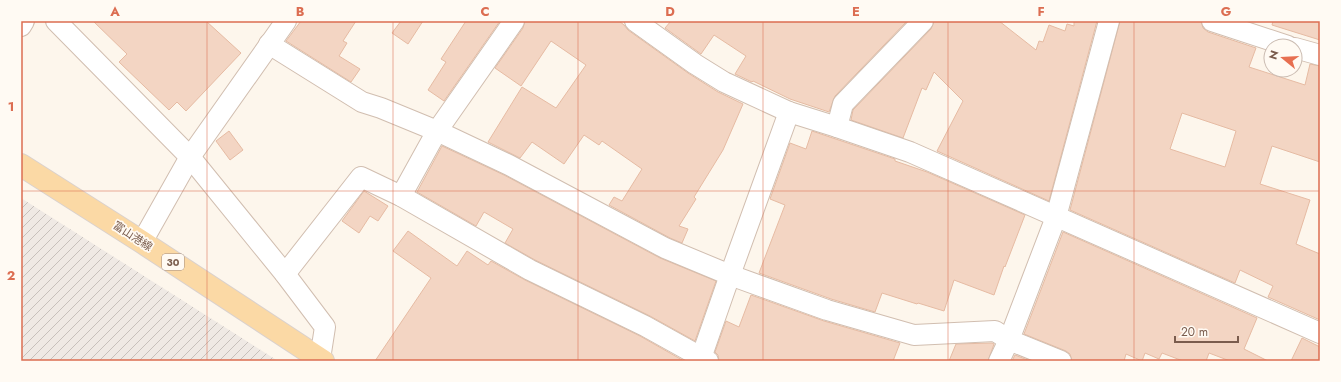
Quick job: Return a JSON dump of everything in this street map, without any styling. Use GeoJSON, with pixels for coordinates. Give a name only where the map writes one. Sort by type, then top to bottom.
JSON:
{"type":"FeatureCollection","features":[{"type":"Feature","properties":{"kind":"main road","name":"富山港線"},"geometry":{"type":"LineString","coordinates":[[21,165],[322,360]]}},
{"type":"Feature","properties":{"kind":"street"},"geometry":{"type":"LineString","coordinates":[[21,26],[24,21]]}},
{"type":"Feature","properties":{"kind":"street"},"geometry":{"type":"LineString","coordinates":[[56,21],[190,157],[285,274],[325,327],[322,360]]}},
{"type":"Feature","properties":{"kind":"street"},"geometry":{"type":"LineString","coordinates":[[142,242],[190,157],[286,21]]}},
{"type":"Feature","properties":{"kind":"street"},"geometry":{"type":"LineString","coordinates":[[401,196],[437,131],[514,21]]}},
{"type":"Feature","properties":{"kind":"street"},"geometry":{"type":"LineString","coordinates":[[837,127],[843,104],[923,21]]}},
{"type":"Feature","properties":{"kind":"street"},"geometry":{"type":"LineString","coordinates":[[999,361],[1009,340],[1056,217],[1109,21]]}},
{"type":"Feature","properties":{"kind":"street"},"geometry":{"type":"LineString","coordinates":[[1212,21],[1264,38]]}},
{"type":"Feature","properties":{"kind":"street"},"geometry":{"type":"LineString","coordinates":[[647,24],[724,82],[789,112],[910,152],[1320,333]]}},
{"type":"Feature","properties":{"kind":"street"},"geometry":{"type":"LineString","coordinates":[[270,44],[362,102],[381,108],[437,131],[509,165],[665,248],[730,275],[827,310],[914,335],[995,331],[1009,340],[1062,361]]}},
{"type":"Feature","properties":{"kind":"street"},"geometry":{"type":"LineString","coordinates":[[1303,50],[1320,55]]}},
{"type":"Feature","properties":{"kind":"street"},"geometry":{"type":"LineString","coordinates":[[285,274],[362,177],[401,196],[530,270],[645,326],[704,360],[730,275],[789,112]]}},
{"type":"Feature","properties":{"kind":"shaded area"},"geometry":{"type":"Polygon","coordinates":[[[21,198],[278,361],[21,361],[21,198]]]}},
{"type":"Feature","properties":{"kind":"building"},"geometry":{"type":"Polygon","coordinates":[[[93,21],[206,21],[241,53],[186,111],[177,102],[169,110],[119,62],[127,54],[93,21]]]}},
{"type":"Feature","properties":{"kind":"building"},"geometry":{"type":"Polygon","coordinates":[[[301,21],[356,21],[343,41],[347,43],[339,56],[360,69],[351,82],[286,41],[301,21]]]}},
{"type":"Feature","properties":{"kind":"building"},"geometry":{"type":"Polygon","coordinates":[[[401,21],[423,21],[408,44],[392,33],[401,21]]]}},
{"type":"Feature","properties":{"kind":"building"},"geometry":{"type":"Polygon","coordinates":[[[466,21],[500,21],[444,101],[428,90],[446,62],[441,59],[466,21]]]}},
{"type":"Feature","properties":{"kind":"building"},"geometry":{"type":"Polygon","coordinates":[[[525,21],[619,21],[628,30],[688,73],[718,92],[743,104],[723,150],[694,197],[696,199],[679,226],[688,229],[682,243],[609,205],[614,197],[622,201],[642,169],[602,141],[599,145],[584,135],[564,164],[532,142],[520,158],[488,142],[522,87],[556,108],[586,65],[551,41],[521,86],[495,68],[523,28],[525,21]]]}},
{"type":"Feature","properties":{"kind":"building"},"geometry":{"type":"Polygon","coordinates":[[[671,21],[907,21],[835,96],[829,112],[790,99],[735,74],[746,56],[714,35],[701,54],[665,28],[671,21]]]}},
{"type":"Feature","properties":{"kind":"building"},"geometry":{"type":"Polygon","coordinates":[[[934,21],[999,21],[1036,50],[1039,41],[1043,42],[1049,25],[1065,31],[1067,24],[1074,26],[1074,21],[1097,21],[1049,201],[937,151],[963,101],[934,72],[926,90],[922,88],[903,138],[851,120],[853,110],[931,29],[934,21]]]}},
{"type":"Feature","properties":{"kind":"building"},"geometry":{"type":"Polygon","coordinates":[[[1120,21],[1201,21],[1203,28],[1208,32],[1256,48],[1249,67],[1263,72],[1263,78],[1283,78],[1305,85],[1310,64],[1320,66],[1320,162],[1272,146],[1260,184],[1310,200],[1296,244],[1320,254],[1320,320],[1268,297],[1273,286],[1240,270],[1235,283],[1070,210],[1120,21]],[[1182,113],[1170,149],[1225,167],[1236,131],[1182,113]]]}},
{"type":"Feature","properties":{"kind":"building"},"geometry":{"type":"Polygon","coordinates":[[[1273,21],[1320,21],[1320,40],[1272,25],[1273,21]]]}},
{"type":"Feature","properties":{"kind":"building"},"geometry":{"type":"Polygon","coordinates":[[[229,131],[243,150],[230,160],[216,141],[229,131]]]}},
{"type":"Feature","properties":{"kind":"building"},"geometry":{"type":"Polygon","coordinates":[[[812,131],[895,159],[895,161],[927,172],[1025,215],[994,295],[954,280],[944,311],[882,293],[875,312],[831,299],[759,273],[785,205],[770,199],[790,143],[806,149],[812,131]]]}},
{"type":"Feature","properties":{"kind":"building"},"geometry":{"type":"Polygon","coordinates":[[[442,146],[504,175],[660,258],[716,281],[695,341],[650,316],[535,260],[505,243],[513,229],[484,212],[476,226],[417,192],[442,146]]]}},
{"type":"Feature","properties":{"kind":"building"},"geometry":{"type":"Polygon","coordinates":[[[364,191],[388,206],[378,221],[370,216],[359,233],[342,221],[364,191]]]}},
{"type":"Feature","properties":{"kind":"building"},"geometry":{"type":"Polygon","coordinates":[[[408,231],[457,266],[467,251],[488,265],[491,261],[525,280],[640,336],[684,361],[375,361],[431,278],[393,251],[408,231]]]}},
{"type":"Feature","properties":{"kind":"building"},"geometry":{"type":"Polygon","coordinates":[[[1063,232],[1257,318],[1244,349],[1268,361],[1230,361],[1209,353],[1206,361],[1183,361],[1162,353],[1159,359],[1145,353],[1142,361],[1126,354],[1124,361],[1072,361],[1070,354],[1066,351],[1024,334],[1063,232]]]}},
{"type":"Feature","properties":{"kind":"building"},"geometry":{"type":"Polygon","coordinates":[[[751,295],[824,321],[900,343],[893,361],[719,361],[718,355],[715,352],[726,321],[739,327],[751,295]]]}},
{"type":"Feature","properties":{"kind":"building"},"geometry":{"type":"Polygon","coordinates":[[[1302,338],[1320,347],[1320,361],[1291,361],[1302,338]]]}},
{"type":"Feature","properties":{"kind":"building"},"geometry":{"type":"Polygon","coordinates":[[[956,344],[994,344],[988,361],[949,361],[956,344]]]}},
{"type":"Feature","properties":{"kind":"building"},"geometry":{"type":"Polygon","coordinates":[[[1015,355],[1030,361],[1012,361],[1015,355]]]}}]}
